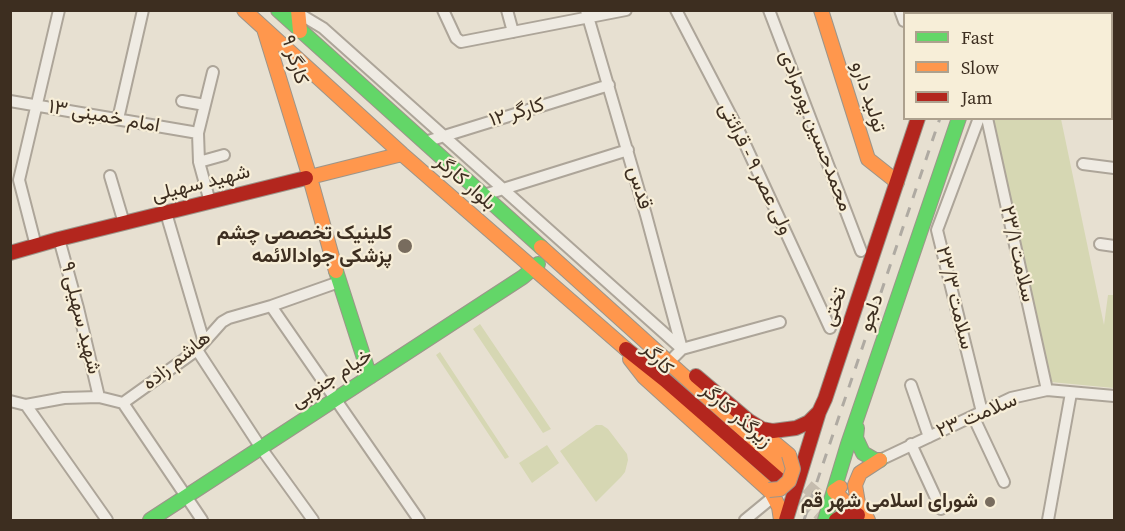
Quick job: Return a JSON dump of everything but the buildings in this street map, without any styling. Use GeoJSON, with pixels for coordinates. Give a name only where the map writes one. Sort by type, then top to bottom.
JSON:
{"type":"FeatureCollection","features":[{"type":"Feature","properties":{"kind":"street"},"geometry":{"type":"LineString","coordinates":[[118,119],[143,10]]}},
{"type":"Feature","properties":{"kind":"street","name":"بلوار کارگر"},"geometry":{"type":"LineString","coordinates":[[244,10],[402,154],[618,343],[674,364]]}},
{"type":"Feature","properties":{"kind":"street","name":"بلوار کارگر"},"geometry":{"type":"LineString","coordinates":[[278,10],[656,352],[674,364]]}},
{"type":"Feature","properties":{"kind":"street"},"geometry":{"type":"LineString","coordinates":[[443,10],[456,38],[461,42],[587,14],[626,10]]}},
{"type":"Feature","properties":{"kind":"street"},"geometry":{"type":"LineString","coordinates":[[507,10],[513,32]]}},
{"type":"Feature","properties":{"kind":"street","name":"ولی عصر ۹ - قرائتی"},"geometry":{"type":"LineString","coordinates":[[676,10],[738,129],[830,328]]}},
{"type":"Feature","properties":{"kind":"street","name":"محمدحسین پورمرادی"},"geometry":{"type":"LineString","coordinates":[[769,10],[861,251]]}},
{"type":"Feature","properties":{"kind":"street","name":"تولید دارو"},"geometry":{"type":"LineString","coordinates":[[821,10],[868,159],[897,182]]}},
{"type":"Feature","properties":{"kind":"street"},"geometry":{"type":"LineString","coordinates":[[298,12],[300,31]]}},
{"type":"Feature","properties":{"kind":"street"},"geometry":{"type":"LineString","coordinates":[[298,12],[322,28],[503,189],[674,364],[749,421],[789,455],[793,469],[789,481],[771,493],[746,520]]}},
{"type":"Feature","properties":{"kind":"street"},"geometry":{"type":"LineString","coordinates":[[36,246],[19,180],[58,14]]}},
{"type":"Feature","properties":{"kind":"street","name":"قدس"},"geometry":{"type":"LineString","coordinates":[[587,14],[628,150],[674,364]]}},
{"type":"Feature","properties":{"kind":"street","name":"کارگر ۹"},"geometry":{"type":"LineString","coordinates":[[264,28],[339,282],[370,377]]}},
{"type":"Feature","properties":{"kind":"street"},"geometry":{"type":"LineString","coordinates":[[210,202],[200,162],[198,133],[213,72]]}},
{"type":"Feature","properties":{"kind":"street","name":"کارگر ۱۲"},"geometry":{"type":"LineString","coordinates":[[425,142],[609,85]]}},
{"type":"Feature","properties":{"kind":"street","name":"امام خمینی ۱۳"},"geometry":{"type":"LineString","coordinates":[[10,101],[198,133]]}},
{"type":"Feature","properties":{"kind":"street"},"geometry":{"type":"LineString","coordinates":[[183,101],[205,105]]}},
{"type":"Feature","properties":{"kind":"street","name":"تختی"},"geometry":{"type":"LineString","coordinates":[[788,514],[819,412],[917,120]]}},
{"type":"Feature","properties":{"kind":"street","name":"دلجو"},"geometry":{"type":"LineString","coordinates":[[825,520],[958,120]]}},
{"type":"Feature","properties":{"kind":"street","name":"سلامت ۲۳/۳"},"geometry":{"type":"LineString","coordinates":[[978,120],[937,230],[978,414],[1004,482]]}},
{"type":"Feature","properties":{"kind":"street","name":"سلامت ۲۳/۱"},"geometry":{"type":"LineString","coordinates":[[987,120],[1047,390]]}},
{"type":"Feature","properties":{"kind":"street"},"geometry":{"type":"LineString","coordinates":[[484,195],[628,150]]}},
{"type":"Feature","properties":{"kind":"street","name":"شهید سهیلی"},"geometry":{"type":"LineString","coordinates":[[10,253],[402,154]]}},
{"type":"Feature","properties":{"kind":"street"},"geometry":{"type":"LineString","coordinates":[[200,162],[224,155]]}},
{"type":"Feature","properties":{"kind":"street"},"geometry":{"type":"LineString","coordinates":[[1083,164],[1114,168]]}},
{"type":"Feature","properties":{"kind":"street"},"geometry":{"type":"LineString","coordinates":[[110,176],[124,223]]}},
{"type":"Feature","properties":{"kind":"street"},"geometry":{"type":"LineString","coordinates":[[166,213],[200,346],[261,448],[312,520]]}},
{"type":"Feature","properties":{"kind":"street","name":"شهید سهیلی ۹"},"geometry":{"type":"LineString","coordinates":[[59,239],[99,397]]}},
{"type":"Feature","properties":{"kind":"street"},"geometry":{"type":"LineString","coordinates":[[1100,244],[1114,246]]}},
{"type":"Feature","properties":{"kind":"street","name":"خیام جنوبی"},"geometry":{"type":"LineString","coordinates":[[150,520],[534,269],[548,253]]}},
{"type":"Feature","properties":{"kind":"street","name":"هاشم زاده"},"geometry":{"type":"LineString","coordinates":[[10,401],[26,405],[63,398],[99,397],[123,403],[200,346],[222,322],[229,318],[339,282]]}},
{"type":"Feature","properties":{"kind":"street"},"geometry":{"type":"LineString","coordinates":[[271,306],[419,520]]}},
{"type":"Feature","properties":{"kind":"street"},"geometry":{"type":"LineString","coordinates":[[674,364],[780,322]]}},
{"type":"Feature","properties":{"kind":"street","name":"کارگر"},"geometry":{"type":"LineString","coordinates":[[618,343],[644,377],[771,493]]}},
{"type":"Feature","properties":{"kind":"street","name":"زیرگذر کارگر"},"geometry":{"type":"LineString","coordinates":[[674,364],[786,477]]}},
{"type":"Feature","properties":{"kind":"street"},"geometry":{"type":"LineString","coordinates":[[911,385],[929,436]]}},
{"type":"Feature","properties":{"kind":"street","name":"سلامت ۲۳"},"geometry":{"type":"LineString","coordinates":[[880,460],[1011,398],[1047,390],[1114,396]]}},
{"type":"Feature","properties":{"kind":"street"},"geometry":{"type":"LineString","coordinates":[[1048,520],[1071,393]]}},
{"type":"Feature","properties":{"kind":"street"},"geometry":{"type":"LineString","coordinates":[[123,403],[202,520]]}},
{"type":"Feature","properties":{"kind":"street"},"geometry":{"type":"LineString","coordinates":[[26,405],[107,520]]}},
{"type":"Feature","properties":{"kind":"street"},"geometry":{"type":"LineString","coordinates":[[749,421],[762,429],[784,430],[809,422],[819,412]]}},
{"type":"Feature","properties":{"kind":"street"},"geometry":{"type":"LineString","coordinates":[[859,414],[856,438],[858,444],[863,453],[875,460],[880,460]]}},
{"type":"Feature","properties":{"kind":"street"},"geometry":{"type":"LineString","coordinates":[[911,444],[941,509]]}},
{"type":"Feature","properties":{"kind":"street"},"geometry":{"type":"LineString","coordinates":[[863,519],[834,491],[880,460]]}},
{"type":"Feature","properties":{"kind":"street"},"geometry":{"type":"LineString","coordinates":[[860,473],[855,484],[855,494],[863,519]]}},
{"type":"Feature","properties":{"kind":"street"},"geometry":{"type":"LineString","coordinates":[[771,493],[779,507],[781,520]]}},
{"type":"Feature","properties":{"kind":"street"},"geometry":{"type":"LineString","coordinates":[[836,520],[846,515],[863,519]]}},
{"type":"Feature","properties":{"kind":"green space"},"geometry":{"type":"Polygon","coordinates":[[[992,120],[1061,120],[1104,325],[1108,295],[1114,295],[1114,388],[1051,382],[992,120]]]}},
{"type":"Feature","properties":{"kind":"green space"},"geometry":{"type":"Polygon","coordinates":[[[480,324],[551,429],[543,433],[473,329],[480,324]]]}},
{"type":"Feature","properties":{"kind":"green space"},"geometry":{"type":"Polygon","coordinates":[[[440,352],[509,457],[505,459],[436,355],[440,352]]]}},
{"type":"Feature","properties":{"kind":"green space"},"geometry":{"type":"Polygon","coordinates":[[[596,425],[602,425],[608,429],[627,454],[628,460],[625,472],[596,502],[560,451],[596,425]]]}},
{"type":"Feature","properties":{"kind":"green space"},"geometry":{"type":"Polygon","coordinates":[[[547,445],[559,463],[532,483],[519,463],[547,445]]]}},
{"type":"Feature","properties":{"kind":"tunnel"},"geometry":{"type":"LineString","coordinates":[[791,473],[838,513]]}},
{"type":"Feature","properties":{"kind":"tunnel"},"geometry":{"type":"LineString","coordinates":[[786,485],[827,520]]}},
{"type":"Feature","properties":{"kind":"railway"},"geometry":{"type":"LineString","coordinates":[[804,520],[939,120]]}},
{"type":"Feature","properties":{"kind":"traffic: fast"},"geometry":{"type":"LineString","coordinates":[[278,10],[541,247]]}},
{"type":"Feature","properties":{"kind":"traffic: fast"},"geometry":{"type":"LineString","coordinates":[[825,520],[848,444],[958,120]]}},
{"type":"Feature","properties":{"kind":"traffic: fast"},"geometry":{"type":"LineString","coordinates":[[150,520],[523,277],[538,264]]}},
{"type":"Feature","properties":{"kind":"traffic: fast"},"geometry":{"type":"LineString","coordinates":[[336,271],[370,377]]}},
{"type":"Feature","properties":{"kind":"traffic: fast"},"geometry":{"type":"LineString","coordinates":[[857,428],[856,438],[863,453],[875,460],[880,460]]}},
{"type":"Feature","properties":{"kind":"traffic: slow"},"geometry":{"type":"LineString","coordinates":[[244,10],[402,154],[626,349]]}},
{"type":"Feature","properties":{"kind":"traffic: slow"},"geometry":{"type":"LineString","coordinates":[[298,10],[300,31]]}},
{"type":"Feature","properties":{"kind":"traffic: slow"},"geometry":{"type":"LineString","coordinates":[[821,10],[868,159],[897,182]]}},
{"type":"Feature","properties":{"kind":"traffic: slow"},"geometry":{"type":"LineString","coordinates":[[264,29],[336,271]]}},
{"type":"Feature","properties":{"kind":"traffic: slow"},"geometry":{"type":"LineString","coordinates":[[306,178],[402,154]]}},
{"type":"Feature","properties":{"kind":"traffic: slow"},"geometry":{"type":"LineString","coordinates":[[541,247],[789,471]]}},
{"type":"Feature","properties":{"kind":"traffic: slow"},"geometry":{"type":"LineString","coordinates":[[630,359],[644,377],[771,492],[779,507],[781,520]]}},
{"type":"Feature","properties":{"kind":"traffic: slow"},"geometry":{"type":"LineString","coordinates":[[759,430],[789,455]]}},
{"type":"Feature","properties":{"kind":"traffic: slow"},"geometry":{"type":"LineString","coordinates":[[769,490],[780,489],[789,481],[793,469],[789,455]]}},
{"type":"Feature","properties":{"kind":"traffic: slow"},"geometry":{"type":"LineString","coordinates":[[868,520],[858,503],[855,485],[860,473],[880,460]]}},
{"type":"Feature","properties":{"kind":"traffic: slow"},"geometry":{"type":"LineString","coordinates":[[840,487],[834,491],[862,519]]}},
{"type":"Feature","properties":{"kind":"traffic: jam"},"geometry":{"type":"LineString","coordinates":[[786,520],[819,412],[917,120]]}},
{"type":"Feature","properties":{"kind":"traffic: jam"},"geometry":{"type":"LineString","coordinates":[[10,253],[306,178]]}},
{"type":"Feature","properties":{"kind":"traffic: jam"},"geometry":{"type":"LineString","coordinates":[[626,349],[782,482]]}},
{"type":"Feature","properties":{"kind":"traffic: jam"},"geometry":{"type":"LineString","coordinates":[[696,376],[749,421],[762,429],[773,431],[796,428],[809,422],[819,412]]}},
{"type":"Feature","properties":{"kind":"traffic: jam"},"geometry":{"type":"LineString","coordinates":[[836,520],[845,515],[858,515]]}},
{"type":"Feature","properties":{"kind":"place","name":"کلینیک تخصصی چشم پزشکی جوادالائمه"},"geometry":{"type":"Point","coordinates":[405,246]}},
{"type":"Feature","properties":{"kind":"place","name":"شورای اسلامی شهر قم"},"geometry":{"type":"Point","coordinates":[990,502]}}]}
